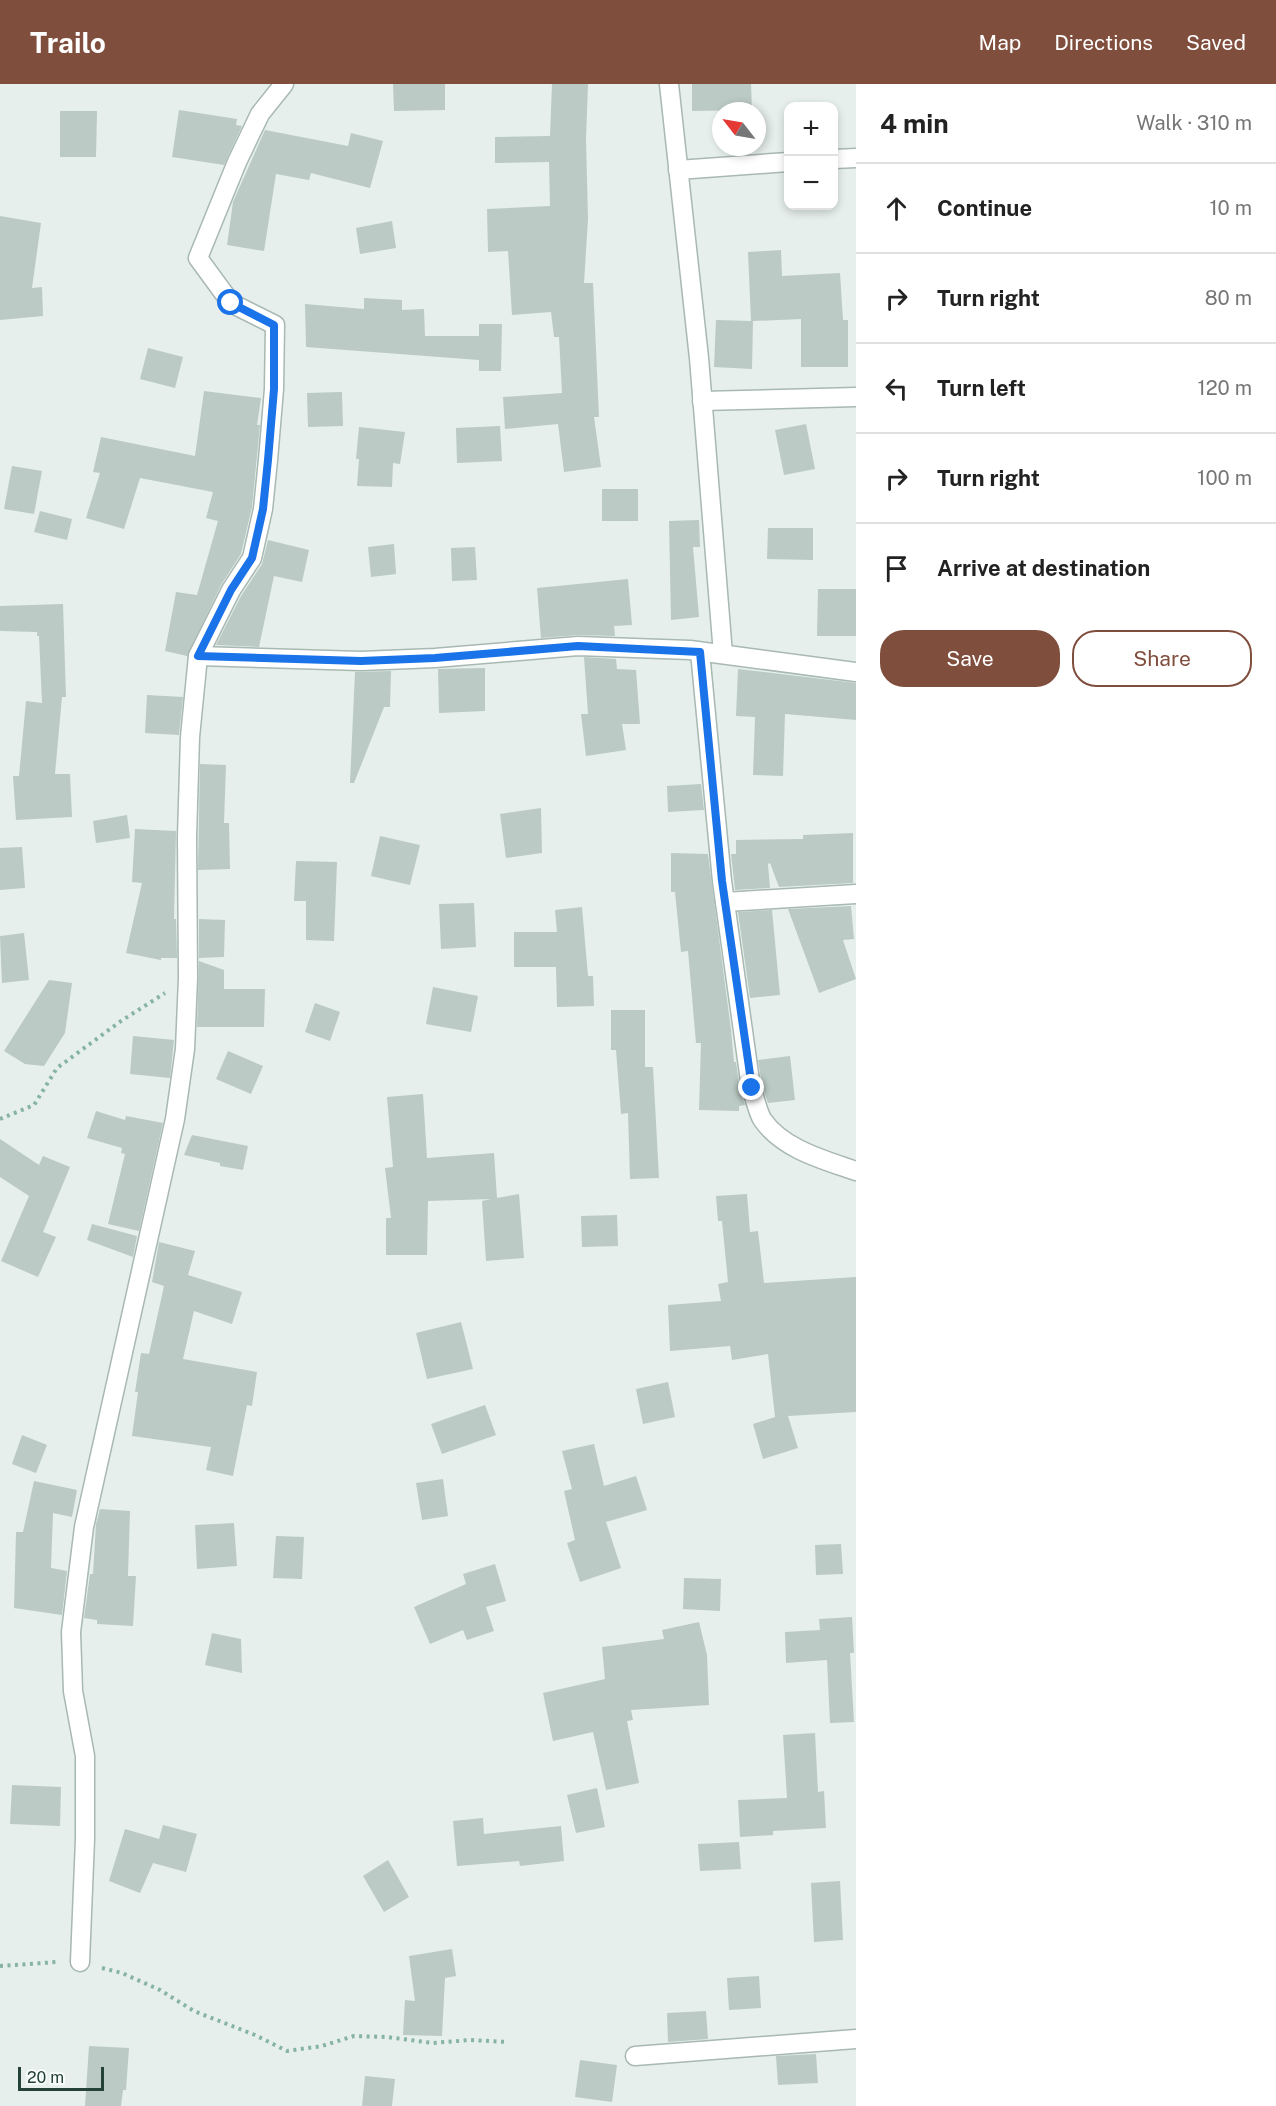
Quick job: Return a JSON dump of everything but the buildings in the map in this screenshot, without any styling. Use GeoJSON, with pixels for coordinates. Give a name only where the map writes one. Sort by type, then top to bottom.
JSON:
{"type":"FeatureCollection","features":[{"type":"Feature","properties":{"kind":"street"},"geometry":{"type":"LineString","coordinates":[[80,1962],[85,1839],[84,1756],[73,1691],[71,1632],[84,1527],[176,1119],[185,1049],[188,978],[187,826],[190,737],[198,656],[231,590],[252,558],[263,509],[274,389],[274,325],[231,303],[198,258],[237,162],[260,114],[284,84]]}},
{"type":"Feature","properties":{"kind":"street"},"geometry":{"type":"LineString","coordinates":[[669,84],[702,401],[723,654]]}},
{"type":"Feature","properties":{"kind":"street"},"geometry":{"type":"LineString","coordinates":[[838,159],[856,158]]}},
{"type":"Feature","properties":{"kind":"street"},"geometry":{"type":"LineString","coordinates":[[678,170],[784,162]]}},
{"type":"Feature","properties":{"kind":"street"},"geometry":{"type":"LineString","coordinates":[[702,401],[856,398]]}},
{"type":"Feature","properties":{"kind":"street"},"geometry":{"type":"LineString","coordinates":[[198,656],[361,661],[435,658],[578,646],[723,654],[856,672]]}},
{"type":"Feature","properties":{"kind":"street"},"geometry":{"type":"LineString","coordinates":[[700,652],[725,902],[752,1088],[761,1118],[780,1139],[821,1160],[856,1171]]}},
{"type":"Feature","properties":{"kind":"street"},"geometry":{"type":"LineString","coordinates":[[725,902],[856,894]]}},
{"type":"Feature","properties":{"kind":"street"},"geometry":{"type":"LineString","coordinates":[[635,2056],[856,2039]]}},
{"type":"Feature","properties":{"kind":"path"},"geometry":{"type":"LineString","coordinates":[[0,1119],[34,1105],[57,1068],[121,1021],[188,978]]}},
{"type":"Feature","properties":{"kind":"path"},"geometry":{"type":"LineString","coordinates":[[0,1966],[80,1962],[122,1973],[160,1990],[194,2011],[255,2035],[287,2051],[322,2046],[354,2037],[387,2037],[433,2043],[470,2040],[507,2042]]}},
{"type":"Feature","properties":{"kind":"route"},"geometry":{"type":"LineString","coordinates":[[231,303],[274,325],[274,389],[268,460],[263,509],[252,558],[231,590],[198,656],[361,661],[435,658],[578,646],[700,652],[722,881],[752,1088]]}}]}
